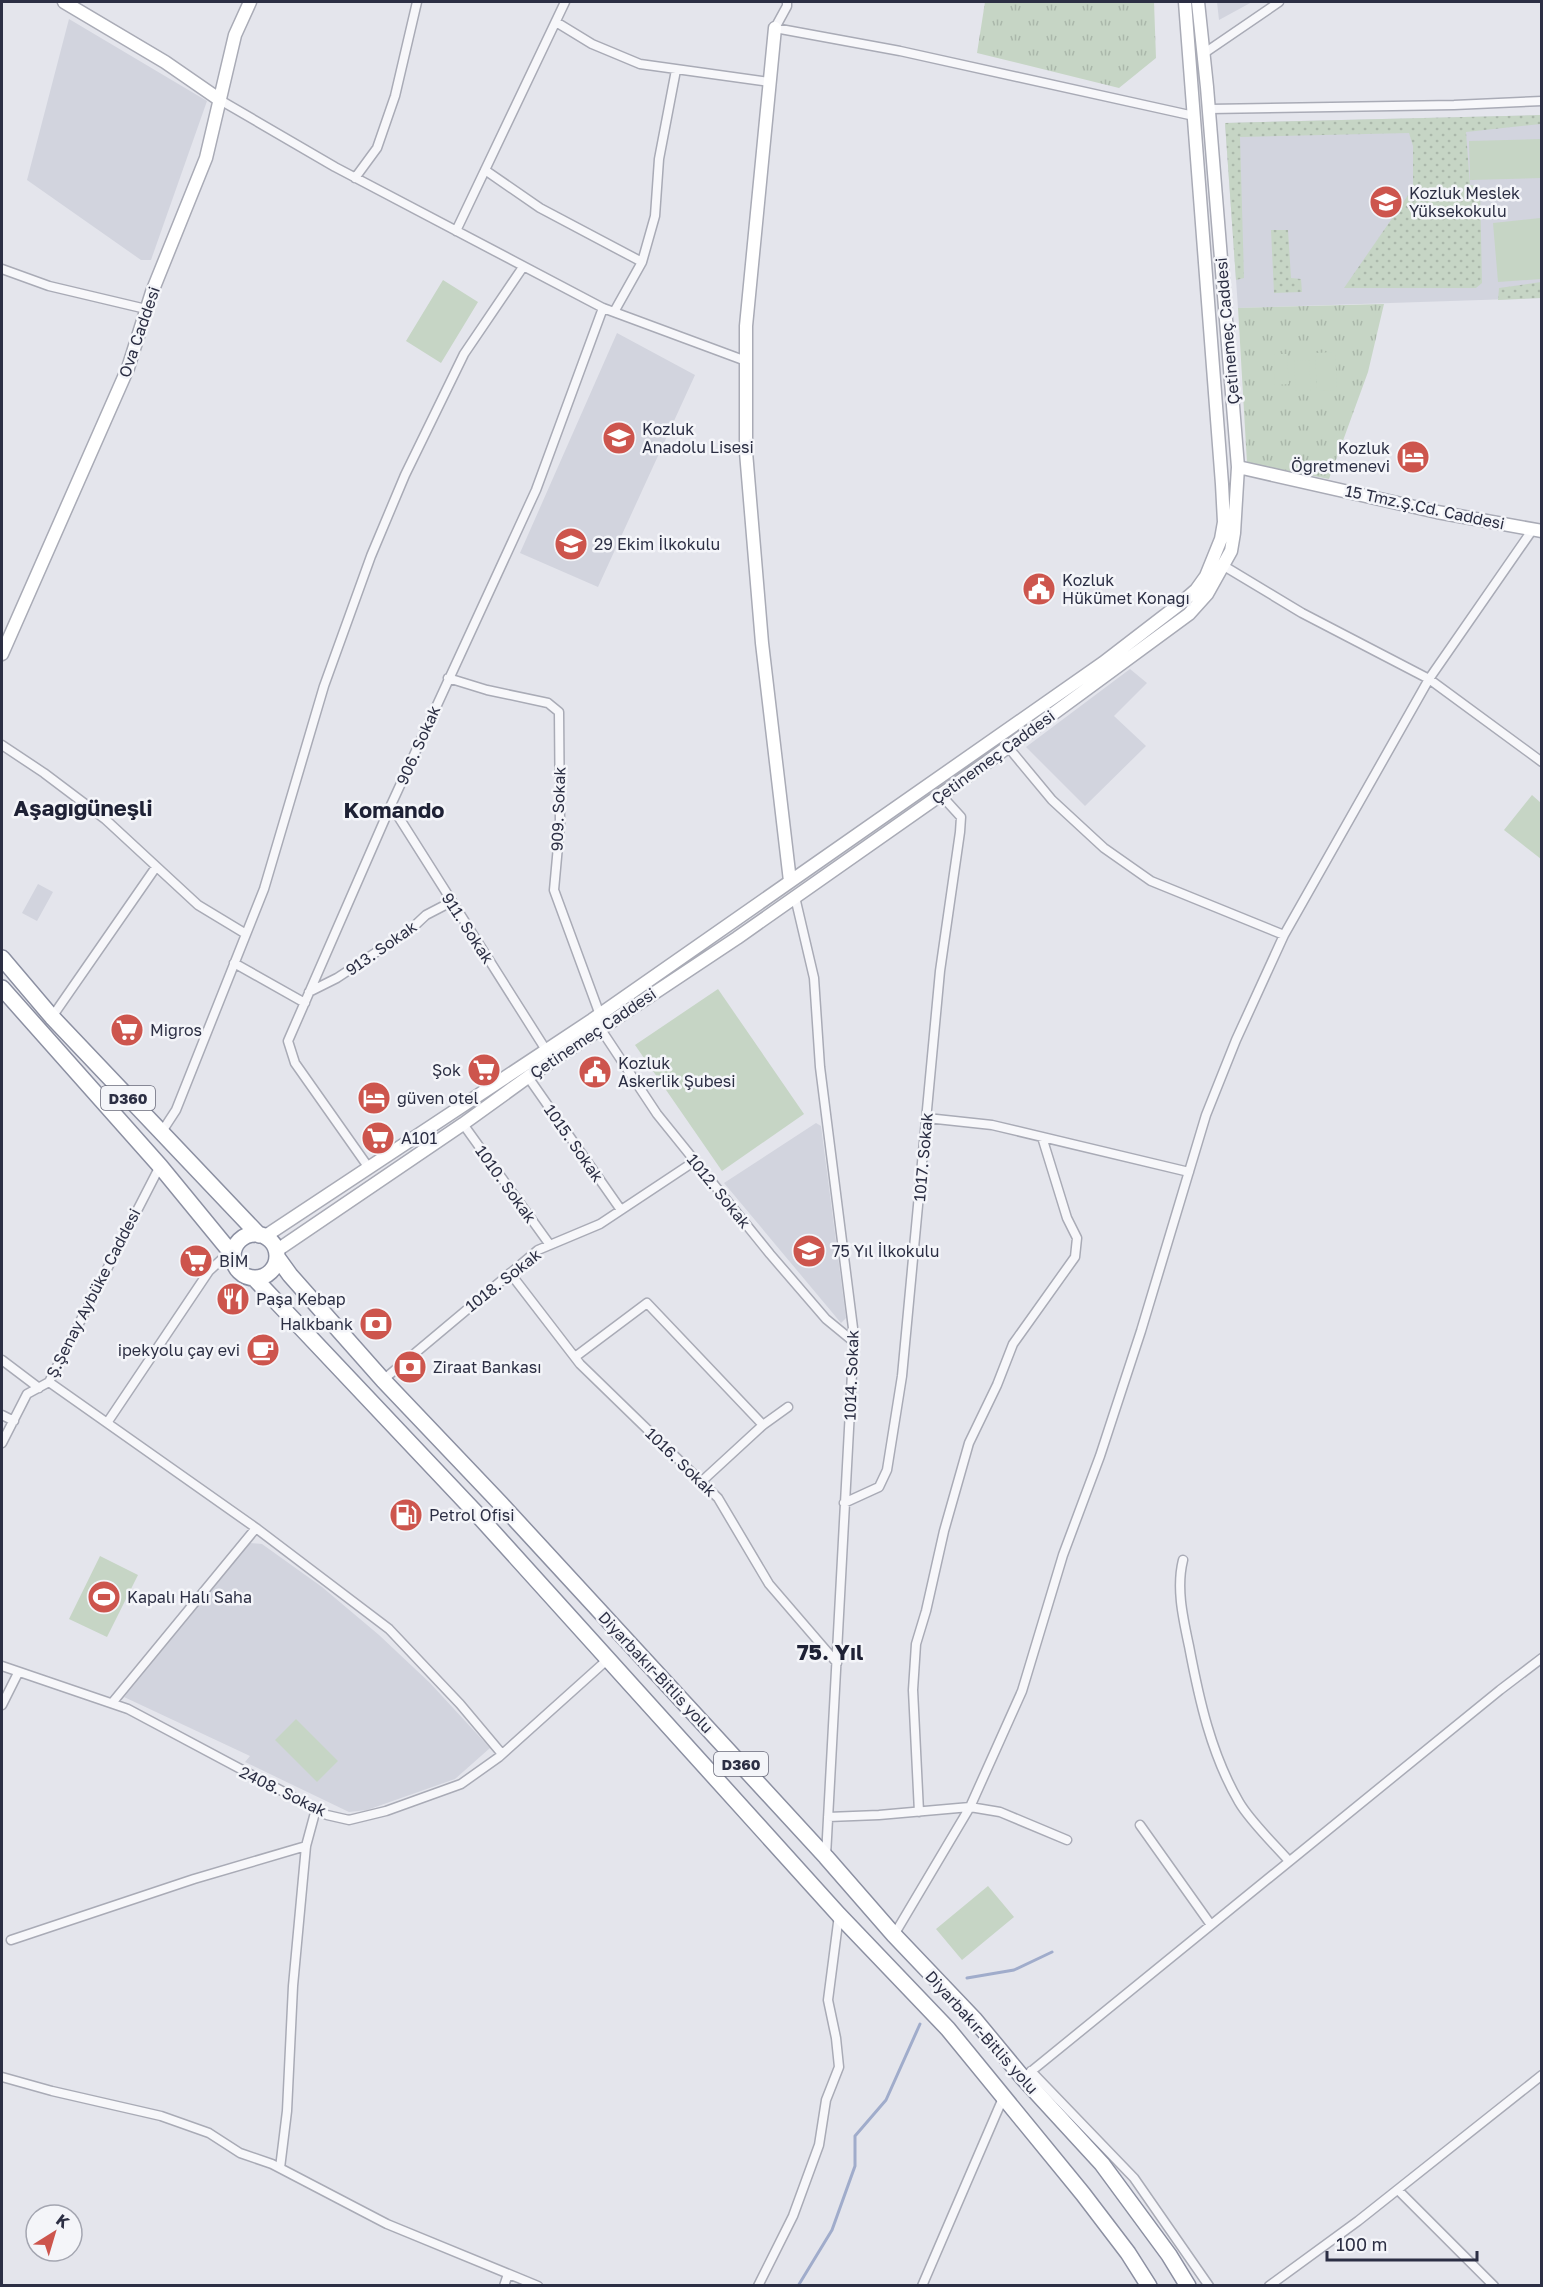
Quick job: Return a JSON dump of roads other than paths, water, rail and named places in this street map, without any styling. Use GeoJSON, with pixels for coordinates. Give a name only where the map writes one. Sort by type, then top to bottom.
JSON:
{"type":"FeatureCollection","features":[{"type":"Feature","properties":{"kind":"highway","name":"D360"},"geometry":{"type":"LineString","coordinates":[[2,958],[52,1017],[261,1236]]}},
{"type":"Feature","properties":{"kind":"highway","name":"D360"},"geometry":{"type":"LineString","coordinates":[[2,988],[159,1166],[233,1255]]}},
{"type":"Feature","properties":{"kind":"highway"},"geometry":{"type":"LineString","coordinates":[[247,1236],[261,1236],[272,1243],[276,1254],[273,1269],[268,1274],[254,1278],[240,1273],[235,1267],[233,1255],[236,1245],[247,1236]]}},
{"type":"Feature","properties":{"kind":"highway","name":"Diyarbakır-Bitlis yolu"},"geometry":{"type":"LineString","coordinates":[[276,1254],[290,1275],[383,1380],[501,1504],[826,1857],[894,1935],[1027,2075],[1102,2164],[1169,2255],[1188,2286]]}},
{"type":"Feature","properties":{"kind":"highway","name":"Diyarbakır-Bitlis yolu"},"geometry":{"type":"LineString","coordinates":[[254,1278],[476,1513],[839,1915],[948,2029],[1083,2194],[1128,2253],[1149,2286]]}},
{"type":"Feature","properties":{"kind":"main road"},"geometry":{"type":"LineString","coordinates":[[64,2],[165,62],[220,100]]}},
{"type":"Feature","properties":{"kind":"main road","name":"Ova Caddesi"},"geometry":{"type":"LineString","coordinates":[[2,654],[128,368],[147,309],[206,158],[235,35],[250,2]]}},
{"type":"Feature","properties":{"kind":"main road","name":"Çetinemeç Caddesi"},"geometry":{"type":"LineString","coordinates":[[261,1236],[369,1168],[600,1015],[1103,663],[1196,590],[1206,576],[1221,538],[1224,522],[1185,2]]}},
{"type":"Feature","properties":{"kind":"main road","name":"Çetinemeç Caddesi"},"geometry":{"type":"LineString","coordinates":[[276,1254],[528,1077],[795,897],[941,795],[1190,615],[1207,594],[1231,551],[1238,467],[1198,2]]}},
{"type":"Feature","properties":{"kind":"main road"},"geometry":{"type":"LineString","coordinates":[[775,28],[747,315],[746,452],[762,643],[790,881]]}},
{"type":"Feature","properties":{"kind":"main road","name":"15 Tmz.Ş.Cd. Caddesi"},"geometry":{"type":"LineString","coordinates":[[1238,467],[1437,512],[1537,530]]}},
{"type":"Feature","properties":{"kind":"street"},"geometry":{"type":"LineString","coordinates":[[355,178],[377,148],[395,96],[417,2]]}},
{"type":"Feature","properties":{"kind":"street"},"geometry":{"type":"LineString","coordinates":[[456,231],[565,2]]}},
{"type":"Feature","properties":{"kind":"street"},"geometry":{"type":"LineString","coordinates":[[787,2],[775,28],[900,51],[1194,116]]}},
{"type":"Feature","properties":{"kind":"street"},"geometry":{"type":"LineString","coordinates":[[1203,54],[1279,2]]}},
{"type":"Feature","properties":{"kind":"street"},"geometry":{"type":"LineString","coordinates":[[556,22],[592,44],[640,64],[769,82]]}},
{"type":"Feature","properties":{"kind":"street"},"geometry":{"type":"LineString","coordinates":[[614,312],[642,262],[654,216],[659,159],[676,70]]}},
{"type":"Feature","properties":{"kind":"street"},"geometry":{"type":"LineString","coordinates":[[220,100],[355,178],[603,308],[746,361]]}},
{"type":"Feature","properties":{"kind":"street"},"geometry":{"type":"LineString","coordinates":[[1209,109],[1542,101]]}},
{"type":"Feature","properties":{"kind":"street"},"geometry":{"type":"LineString","coordinates":[[485,170],[540,208],[642,262]]}},
{"type":"Feature","properties":{"kind":"street"},"geometry":{"type":"LineString","coordinates":[[161,1133],[176,1110],[264,890],[324,686],[405,475],[464,354],[523,267]]}},
{"type":"Feature","properties":{"kind":"street"},"geometry":{"type":"LineString","coordinates":[[2,269],[49,286],[147,309]]}},
{"type":"Feature","properties":{"kind":"street","name":"906. Sokak"},"geometry":{"type":"LineString","coordinates":[[369,1168],[295,1063],[288,1041],[448,678],[536,490],[603,308]]}},
{"type":"Feature","properties":{"kind":"street"},"geometry":{"type":"LineString","coordinates":[[894,1935],[969,1807],[1022,1691],[1063,1555],[1100,1456],[1141,1331],[1206,1115],[1236,1041],[1284,935],[1429,679],[1537,530]]}},
{"type":"Feature","properties":{"kind":"street"},"geometry":{"type":"LineString","coordinates":[[1224,566],[1302,613],[1429,679],[1542,762]]}},
{"type":"Feature","properties":{"kind":"street","name":"909. Sokak"},"geometry":{"type":"LineString","coordinates":[[448,678],[487,690],[548,703],[559,712],[560,824],[554,890],[600,1015]]}},
{"type":"Feature","properties":{"kind":"street"},"geometry":{"type":"LineString","coordinates":[[2,746],[44,773],[105,819],[198,905],[246,934]]}},
{"type":"Feature","properties":{"kind":"street"},"geometry":{"type":"LineString","coordinates":[[1008,747],[1052,800],[1104,848],[1151,881],[1284,935]]}},
{"type":"Feature","properties":{"kind":"street","name":"1017. Sokak"},"geometry":{"type":"LineString","coordinates":[[844,1503],[879,1487],[887,1470],[902,1376],[940,971],[960,832],[961,817],[941,795]]}},
{"type":"Feature","properties":{"kind":"street","name":"911. Sokak"},"geometry":{"type":"LineString","coordinates":[[391,805],[546,1050]]}},
{"type":"Feature","properties":{"kind":"street"},"geometry":{"type":"LineString","coordinates":[[52,1017],[156,867]]}},
{"type":"Feature","properties":{"kind":"street","name":"1014. Sokak"},"geometry":{"type":"LineString","coordinates":[[795,897],[814,978],[820,1067],[854,1342],[826,1857]]}},
{"type":"Feature","properties":{"kind":"street","name":"913. Sokak"},"geometry":{"type":"LineString","coordinates":[[309,992],[337,978],[410,930],[426,915],[451,902]]}},
{"type":"Feature","properties":{"kind":"street"},"geometry":{"type":"LineString","coordinates":[[234,963],[304,1003]]}},
{"type":"Feature","properties":{"kind":"street","name":"1012. Sokak"},"geometry":{"type":"LineString","coordinates":[[600,1028],[657,1114],[770,1254],[819,1311],[854,1342]]}},
{"type":"Feature","properties":{"kind":"street","name":"1015. Sokak"},"geometry":{"type":"LineString","coordinates":[[528,1077],[621,1210]]}},
{"type":"Feature","properties":{"kind":"street"},"geometry":{"type":"LineString","coordinates":[[927,1118],[992,1125],[1189,1172]]}},
{"type":"Feature","properties":{"kind":"street","name":"1010. Sokak"},"geometry":{"type":"LineString","coordinates":[[463,1124],[549,1245]]}},
{"type":"Feature","properties":{"kind":"street"},"geometry":{"type":"LineString","coordinates":[[919,1812],[914,1690],[916,1644],[947,1520],[969,1443],[1013,1344],[1075,1257],[1077,1238],[1066,1218],[1042,1137]]}},
{"type":"Feature","properties":{"kind":"street","name":"1018. Sokak"},"geometry":{"type":"LineString","coordinates":[[383,1380],[538,1250],[600,1224],[695,1161]]}},
{"type":"Feature","properties":{"kind":"street","name":"Ş.Şenay Aybüke Caddesi"},"geometry":{"type":"LineString","coordinates":[[2,1443],[27,1394],[49,1382],[159,1166]]}},
{"type":"Feature","properties":{"kind":"street"},"geometry":{"type":"LineString","coordinates":[[107,1423],[209,1271],[222,1259],[233,1255]]}},
{"type":"Feature","properties":{"kind":"street","name":"1016. Sokak"},"geometry":{"type":"LineString","coordinates":[[510,1273],[575,1357],[718,1498],[769,1584],[837,1663]]}},
{"type":"Feature","properties":{"kind":"street"},"geometry":{"type":"LineString","coordinates":[[575,1357],[647,1303],[763,1425]]}},
{"type":"Feature","properties":{"kind":"street"},"geometry":{"type":"LineString","coordinates":[[2,1360],[39,1388]]}},
{"type":"Feature","properties":{"kind":"street"},"geometry":{"type":"LineString","coordinates":[[49,1382],[256,1528],[389,1629],[460,1704],[502,1754]]}},
{"type":"Feature","properties":{"kind":"street"},"geometry":{"type":"LineString","coordinates":[[701,1482],[763,1425],[788,1407]]}},
{"type":"Feature","properties":{"kind":"street"},"geometry":{"type":"LineString","coordinates":[[2,1415],[14,1420]]}},
{"type":"Feature","properties":{"kind":"street"},"geometry":{"type":"LineString","coordinates":[[112,1704],[256,1528]]}},
{"type":"Feature","properties":{"kind":"street"},"geometry":{"type":"LineString","coordinates":[[1183,1560],[1180,1580],[1184,1621],[1200,1705],[1216,1753],[1239,1803],[1289,1861]]}},
{"type":"Feature","properties":{"kind":"street"},"geometry":{"type":"LineString","coordinates":[[1209,2286],[1134,2178],[1027,2075],[1500,1690],[1542,1659]]}},
{"type":"Feature","properties":{"kind":"street","name":"2408. Sokak"},"geometry":{"type":"LineString","coordinates":[[2,1666],[128,1709],[327,1815],[349,1820],[386,1811],[461,1784],[502,1754],[607,1660]]}},
{"type":"Feature","properties":{"kind":"street"},"geometry":{"type":"LineString","coordinates":[[2,1705],[18,1673]]}},
{"type":"Feature","properties":{"kind":"street"},"geometry":{"type":"LineString","coordinates":[[828,1817],[969,1807],[1000,1812],[1067,1840]]}},
{"type":"Feature","properties":{"kind":"street"},"geometry":{"type":"LineString","coordinates":[[280,2168],[287,2111],[293,1986],[306,1846],[316,1809]]}},
{"type":"Feature","properties":{"kind":"street"},"geometry":{"type":"LineString","coordinates":[[1140,1825],[1211,1925]]}},
{"type":"Feature","properties":{"kind":"street"},"geometry":{"type":"LineString","coordinates":[[11,1940],[194,1879],[306,1846]]}},
{"type":"Feature","properties":{"kind":"street"},"geometry":{"type":"LineString","coordinates":[[758,2286],[793,2216],[819,2145],[826,2100],[838,2067],[836,2038],[828,2000],[839,1915]]}},
{"type":"Feature","properties":{"kind":"street"},"geometry":{"type":"LineString","coordinates":[[1269,2286],[1311,2257],[1398,2190],[1542,2074]]}},
{"type":"Feature","properties":{"kind":"street"},"geometry":{"type":"LineString","coordinates":[[2,2077],[161,2116],[209,2133],[240,2153],[280,2168],[387,2224],[538,2286]]}},
{"type":"Feature","properties":{"kind":"street"},"geometry":{"type":"LineString","coordinates":[[922,2286],[1003,2098]]}},
{"type":"Feature","properties":{"kind":"street"},"geometry":{"type":"LineString","coordinates":[[1398,2190],[1494,2286]]}},
{"type":"Feature","properties":{"kind":"street"},"geometry":{"type":"LineString","coordinates":[[504,2286],[508,2274]]}},
{"type":"Feature","properties":{"kind":"waterway"},"geometry":{"type":"LineString","coordinates":[[967,1978],[1014,1970],[1052,1952]]}},
{"type":"Feature","properties":{"kind":"waterway"},"geometry":{"type":"LineString","coordinates":[[798,2286],[832,2230],[855,2166],[855,2136],[886,2100],[920,2024]]}},
{"type":"Feature","properties":{"kind":"place","name":"Kozluk Meslek Yüksekokulu"},"geometry":{"type":"Point","coordinates":[1386,202]}},
{"type":"Feature","properties":{"kind":"place","name":"Kozluk Anadolu Lisesi"},"geometry":{"type":"Point","coordinates":[619,438]}},
{"type":"Feature","properties":{"kind":"place","name":"Kozluk Öğretmenevi"},"geometry":{"type":"Point","coordinates":[1413,457]}},
{"type":"Feature","properties":{"kind":"place","name":"29 Ekim İlkokulu"},"geometry":{"type":"Point","coordinates":[571,544]}},
{"type":"Feature","properties":{"kind":"place","name":"Kozluk Hükümet Konağı"},"geometry":{"type":"Point","coordinates":[1039,589]}},
{"type":"Feature","properties":{"kind":"place","name":"Migros"},"geometry":{"type":"Point","coordinates":[127,1030]}},
{"type":"Feature","properties":{"kind":"place","name":"Şok"},"geometry":{"type":"Point","coordinates":[484,1070]}},
{"type":"Feature","properties":{"kind":"place","name":"Kozluk Askerlik Şubesi"},"geometry":{"type":"Point","coordinates":[595,1072]}},
{"type":"Feature","properties":{"kind":"place","name":"güven otel"},"geometry":{"type":"Point","coordinates":[374,1098]}},
{"type":"Feature","properties":{"kind":"place","name":"A101"},"geometry":{"type":"Point","coordinates":[378,1138]}},
{"type":"Feature","properties":{"kind":"place","name":"75 Yıl İlkokulu"},"geometry":{"type":"Point","coordinates":[809,1251]}},
{"type":"Feature","properties":{"kind":"place","name":"BİM"},"geometry":{"type":"Point","coordinates":[196,1261]}},
{"type":"Feature","properties":{"kind":"place","name":"Paşa Kebap"},"geometry":{"type":"Point","coordinates":[233,1299]}},
{"type":"Feature","properties":{"kind":"place","name":"Halkbank"},"geometry":{"type":"Point","coordinates":[376,1324]}},
{"type":"Feature","properties":{"kind":"place","name":"ipekyolu çay evi"},"geometry":{"type":"Point","coordinates":[263,1350]}},
{"type":"Feature","properties":{"kind":"place","name":"Ziraat Bankası"},"geometry":{"type":"Point","coordinates":[410,1367]}},
{"type":"Feature","properties":{"kind":"place","name":"Petrol Ofisi"},"geometry":{"type":"Point","coordinates":[406,1515]}},
{"type":"Feature","properties":{"kind":"place","name":"Kapalı Halı Saha"},"geometry":{"type":"Point","coordinates":[104,1597]}},
{"type":"Feature","properties":{"kind":"district","name":"Aşağıgüneşli"},"geometry":{"type":"Point","coordinates":[83,807]}},
{"type":"Feature","properties":{"kind":"district","name":"Komando"},"geometry":{"type":"Point","coordinates":[394,809]}},
{"type":"Feature","properties":{"kind":"district","name":"75. Yıl"},"geometry":{"type":"Point","coordinates":[830,1651]}}]}
